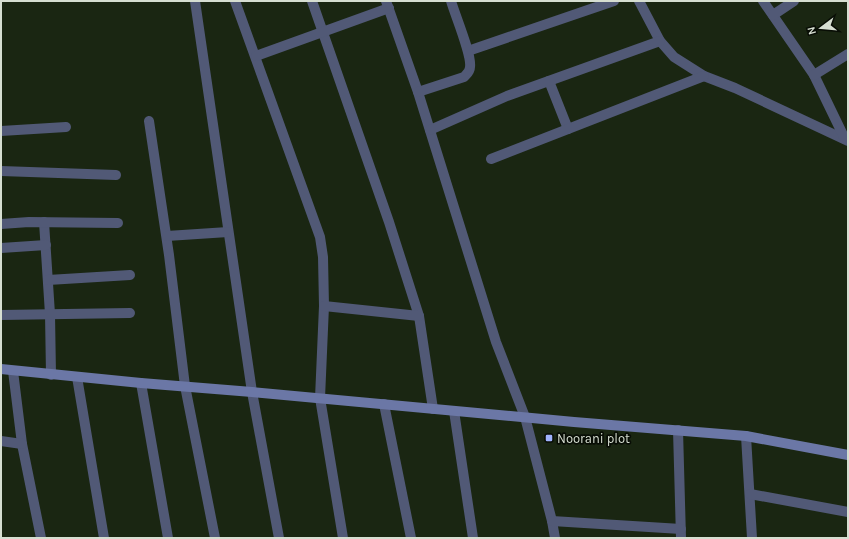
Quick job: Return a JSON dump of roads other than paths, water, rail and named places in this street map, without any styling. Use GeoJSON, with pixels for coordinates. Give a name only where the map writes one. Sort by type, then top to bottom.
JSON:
{"type":"FeatureCollection","features":[{"type":"Feature","properties":{"kind":"main road"},"geometry":{"type":"LineString","coordinates":[[1,369],[51,375],[746,436],[848,455]]}},
{"type":"Feature","properties":{"kind":"street"},"geometry":{"type":"LineString","coordinates":[[194,1],[252,392],[279,538]]}},
{"type":"Feature","properties":{"kind":"street"},"geometry":{"type":"LineString","coordinates":[[235,1],[320,237],[323,257],[324,306],[320,398],[343,538]]}},
{"type":"Feature","properties":{"kind":"street"},"geometry":{"type":"LineString","coordinates":[[312,1],[389,222],[419,316],[433,409]]}},
{"type":"Feature","properties":{"kind":"street"},"geometry":{"type":"LineString","coordinates":[[418,92],[464,77],[470,68],[468,51],[451,1]]}},
{"type":"Feature","properties":{"kind":"street"},"geometry":{"type":"LineString","coordinates":[[468,51],[614,1]]}},
{"type":"Feature","properties":{"kind":"street"},"geometry":{"type":"LineString","coordinates":[[639,1],[660,41],[674,57],[704,76],[735,88],[846,140]]}},
{"type":"Feature","properties":{"kind":"street"},"geometry":{"type":"LineString","coordinates":[[763,1],[814,74],[846,140]]}},
{"type":"Feature","properties":{"kind":"street"},"geometry":{"type":"LineString","coordinates":[[773,15],[794,1]]}},
{"type":"Feature","properties":{"kind":"street"},"geometry":{"type":"LineString","coordinates":[[256,56],[322,32],[387,4],[418,92],[496,342],[525,417],[555,538]]}},
{"type":"Feature","properties":{"kind":"street"},"geometry":{"type":"LineString","coordinates":[[430,130],[493,101],[660,41]]}},
{"type":"Feature","properties":{"kind":"street"},"geometry":{"type":"LineString","coordinates":[[814,74],[848,54]]}},
{"type":"Feature","properties":{"kind":"street"},"geometry":{"type":"LineString","coordinates":[[491,159],[704,76]]}},
{"type":"Feature","properties":{"kind":"street"},"geometry":{"type":"LineString","coordinates":[[549,81],[568,129]]}},
{"type":"Feature","properties":{"kind":"street"},"geometry":{"type":"LineString","coordinates":[[149,121],[166,236],[185,386],[215,538]]}},
{"type":"Feature","properties":{"kind":"street"},"geometry":{"type":"LineString","coordinates":[[1,131],[66,127]]}},
{"type":"Feature","properties":{"kind":"street"},"geometry":{"type":"LineString","coordinates":[[1,171],[116,175]]}},
{"type":"Feature","properties":{"kind":"street"},"geometry":{"type":"LineString","coordinates":[[1,224],[44,222],[118,223]]}},
{"type":"Feature","properties":{"kind":"street"},"geometry":{"type":"LineString","coordinates":[[44,222],[50,314],[51,375]]}},
{"type":"Feature","properties":{"kind":"street"},"geometry":{"type":"LineString","coordinates":[[166,236],[228,232]]}},
{"type":"Feature","properties":{"kind":"street"},"geometry":{"type":"LineString","coordinates":[[1,248],[46,245]]}},
{"type":"Feature","properties":{"kind":"street"},"geometry":{"type":"LineString","coordinates":[[48,280],[130,275]]}},
{"type":"Feature","properties":{"kind":"street"},"geometry":{"type":"LineString","coordinates":[[324,306],[419,316]]}},
{"type":"Feature","properties":{"kind":"street"},"geometry":{"type":"LineString","coordinates":[[1,315],[130,313]]}},
{"type":"Feature","properties":{"kind":"street"},"geometry":{"type":"LineString","coordinates":[[13,371],[22,444],[41,538]]}},
{"type":"Feature","properties":{"kind":"street"},"geometry":{"type":"LineString","coordinates":[[78,377],[104,538]]}},
{"type":"Feature","properties":{"kind":"street"},"geometry":{"type":"LineString","coordinates":[[141,383],[168,538]]}},
{"type":"Feature","properties":{"kind":"street"},"geometry":{"type":"LineString","coordinates":[[384,404],[411,538]]}},
{"type":"Feature","properties":{"kind":"street"},"geometry":{"type":"LineString","coordinates":[[454,410],[473,538]]}},
{"type":"Feature","properties":{"kind":"street"},"geometry":{"type":"LineString","coordinates":[[552,521],[681,533],[678,430]]}},
{"type":"Feature","properties":{"kind":"street"},"geometry":{"type":"LineString","coordinates":[[746,436],[752,538]]}},
{"type":"Feature","properties":{"kind":"street"},"geometry":{"type":"LineString","coordinates":[[1,441],[22,444]]}},
{"type":"Feature","properties":{"kind":"street"},"geometry":{"type":"LineString","coordinates":[[750,494],[848,512]]}},
{"type":"Feature","properties":{"kind":"place","name":"Noorani plot"},"geometry":{"type":"Point","coordinates":[549,438]}}]}
